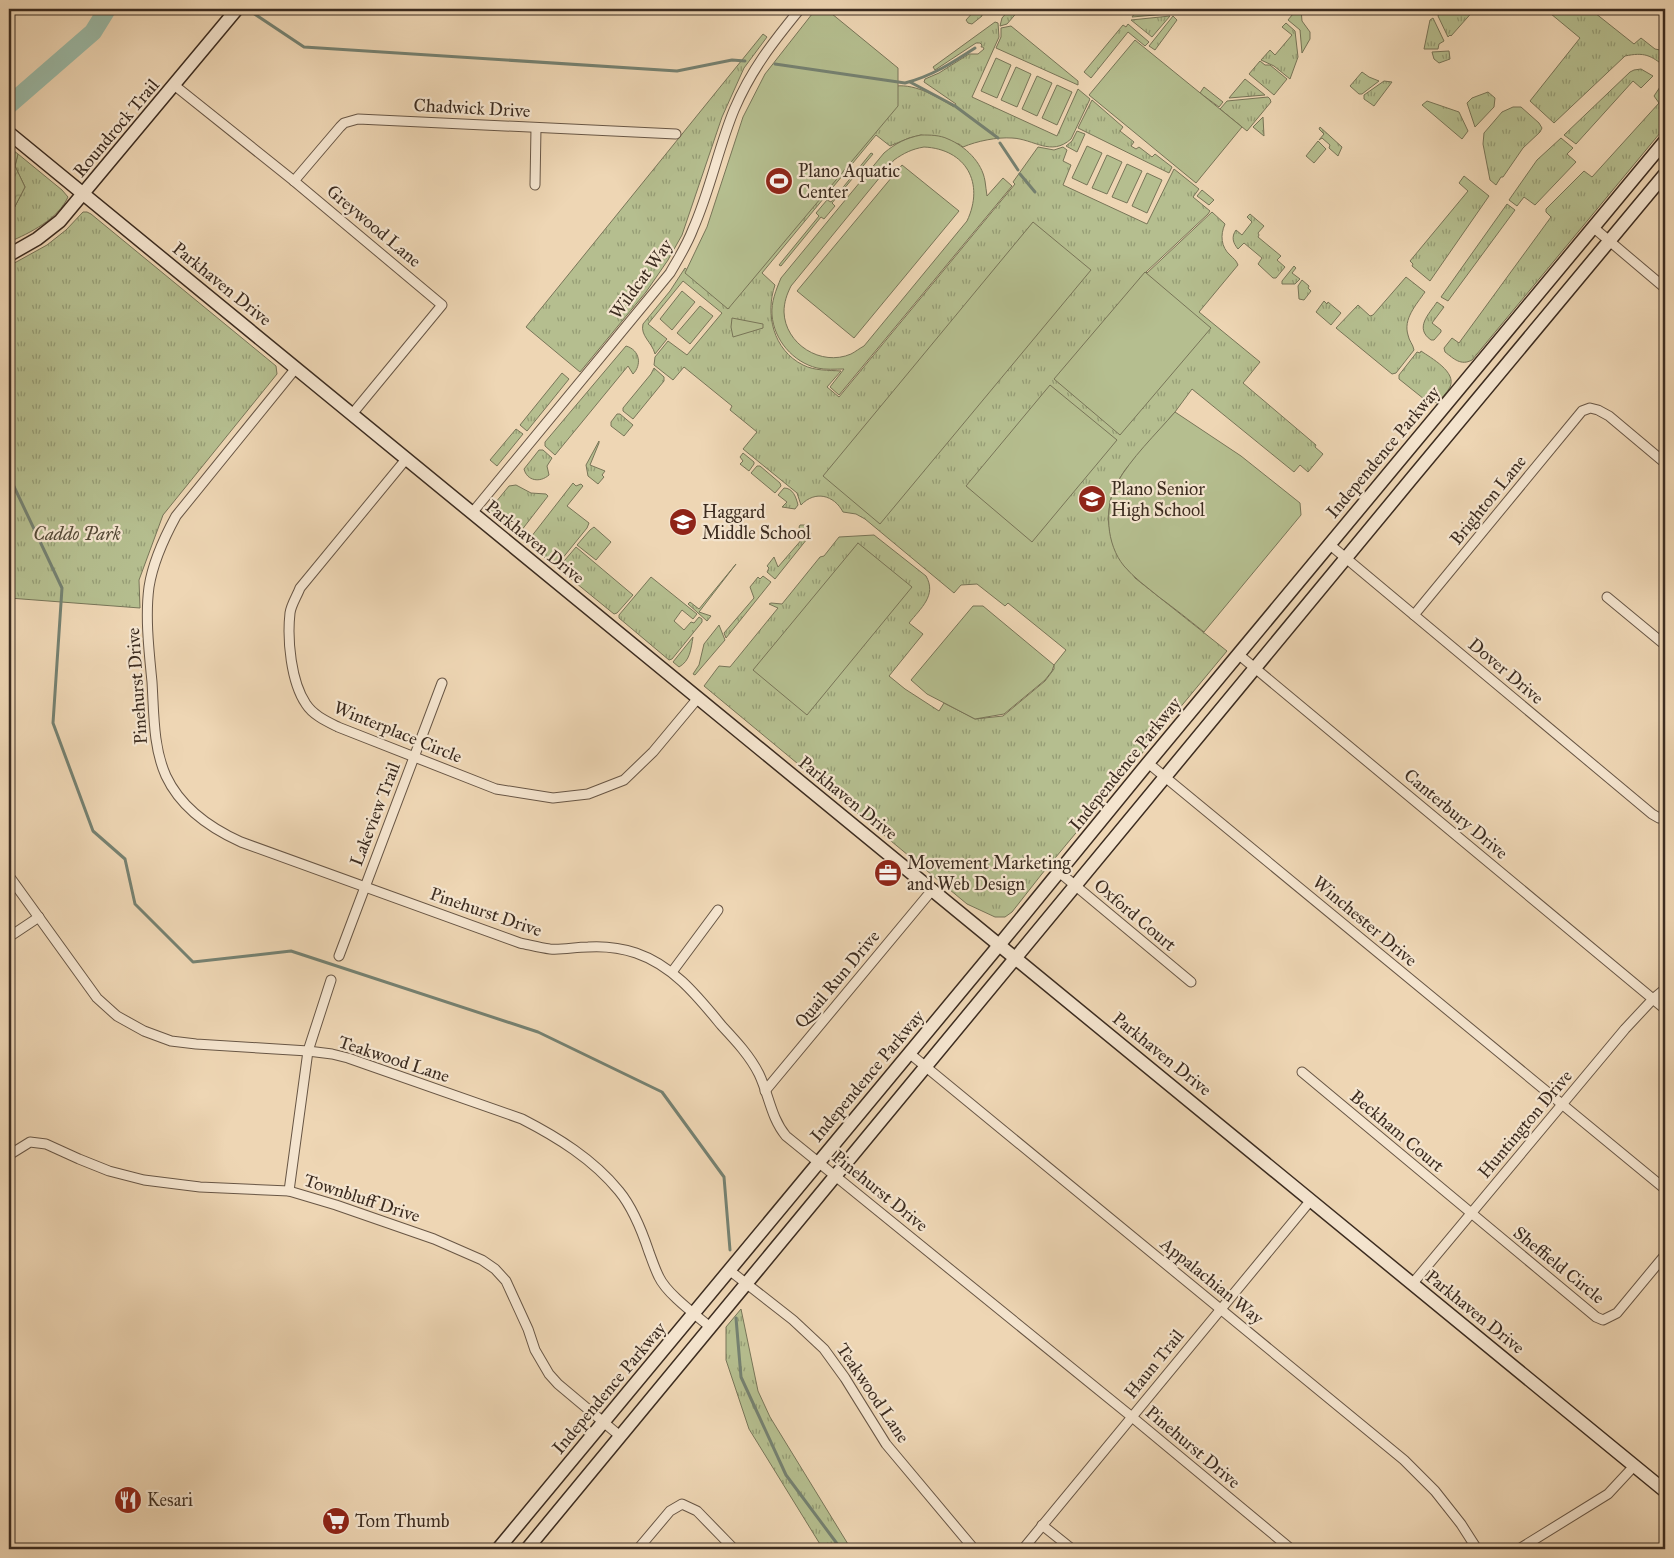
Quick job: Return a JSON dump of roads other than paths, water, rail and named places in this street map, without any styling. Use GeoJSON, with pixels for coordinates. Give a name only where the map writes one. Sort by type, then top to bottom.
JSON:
{"type":"FeatureCollection","features":[{"type":"Feature","properties":{"kind":"main road","name":"Roundrock Trail"},"geometry":{"type":"LineString","coordinates":[[9,255],[37,239],[60,220],[236,9]]}},
{"type":"Feature","properties":{"kind":"main road","name":"Parkhaven Drive"},"geometry":{"type":"LineString","coordinates":[[9,133],[1665,1490]]}},
{"type":"Feature","properties":{"kind":"main road","name":"Independence Parkway"},"geometry":{"type":"LineString","coordinates":[[498,1549],[1329,544],[1665,141]]}},
{"type":"Feature","properties":{"kind":"main road"},"geometry":{"type":"LineString","coordinates":[[527,1549],[1665,174]]}},
{"type":"Feature","properties":{"kind":"street","name":"Wildcat Way"},"geometry":{"type":"LineString","coordinates":[[472,513],[670,273],[684,250],[694,228],[723,139],[749,77],[767,49],[800,9]]}},
{"type":"Feature","properties":{"kind":"street","name":"Greywood Lane"},"geometry":{"type":"LineString","coordinates":[[174,85],[294,181],[442,305],[353,413]]}},
{"type":"Feature","properties":{"kind":"street","name":"Chadwick Drive"},"geometry":{"type":"LineString","coordinates":[[294,181],[344,123],[358,119],[676,134]]}},
{"type":"Feature","properties":{"kind":"street"},"geometry":{"type":"LineString","coordinates":[[535,185],[536,128]]}},
{"type":"Feature","properties":{"kind":"street"},"geometry":{"type":"LineString","coordinates":[[1594,228],[1665,288]]}},
{"type":"Feature","properties":{"kind":"street","name":"Pinehurst Drive"},"geometry":{"type":"LineString","coordinates":[[296,368],[187,502],[164,536],[149,586],[148,603],[156,738],[167,777],[184,804],[210,826],[241,842],[536,947],[560,950],[603,947],[620,949],[658,963],[672,972],[696,995],[741,1047],[759,1074],[774,1117],[786,1136],[1132,1417],[1291,1549]]}},
{"type":"Feature","properties":{"kind":"street","name":"Brighton Lane"},"geometry":{"type":"LineString","coordinates":[[1414,616],[1582,411],[1590,408],[1608,416],[1665,463]]}},
{"type":"Feature","properties":{"kind":"street","name":"Winterplace Circle"},"geometry":{"type":"LineString","coordinates":[[407,458],[300,588],[290,612],[292,664],[298,686],[307,705],[320,718],[338,727],[496,789],[553,798],[588,794],[624,780],[653,752],[698,698]]}},
{"type":"Feature","properties":{"kind":"street","name":"Dover Drive"},"geometry":{"type":"LineString","coordinates":[[1329,544],[1652,814],[1665,819]]}},
{"type":"Feature","properties":{"kind":"street"},"geometry":{"type":"LineString","coordinates":[[1607,598],[1665,645]]}},
{"type":"Feature","properties":{"kind":"street","name":"Canterbury Drive"},"geometry":{"type":"LineString","coordinates":[[1238,654],[1665,1009]]}},
{"type":"Feature","properties":{"kind":"street","name":"Lakeview Trail"},"geometry":{"type":"LineString","coordinates":[[339,956],[442,683]]}},
{"type":"Feature","properties":{"kind":"street","name":"Winchester Drive"},"geometry":{"type":"LineString","coordinates":[[1148,763],[1562,1105]]}},
{"type":"Feature","properties":{"kind":"street","name":"Oxford Court"},"geometry":{"type":"LineString","coordinates":[[1059,872],[1191,982]]}},
{"type":"Feature","properties":{"kind":"street","name":"Teakwood Lane"},"geometry":{"type":"LineString","coordinates":[[9,876],[97,998],[117,1016],[144,1031],[171,1041],[308,1051],[348,1058],[522,1119],[544,1130],[576,1151],[619,1191],[630,1208],[644,1238],[658,1277],[664,1286],[710,1327]]}},
{"type":"Feature","properties":{"kind":"street","name":"Quail Run Drive"},"geometry":{"type":"LineString","coordinates":[[766,1091],[933,889]]}},
{"type":"Feature","properties":{"kind":"street"},"geometry":{"type":"LineString","coordinates":[[672,972],[718,910]]}},
{"type":"Feature","properties":{"kind":"street"},"geometry":{"type":"LineString","coordinates":[[9,937],[39,918]]}},
{"type":"Feature","properties":{"kind":"street"},"geometry":{"type":"LineString","coordinates":[[288,1191],[308,1051],[330,980]]}},
{"type":"Feature","properties":{"kind":"street","name":"Huntington Drive"},"geometry":{"type":"LineString","coordinates":[[1413,1283],[1619,1036],[1653,999],[1665,989]]}},
{"type":"Feature","properties":{"kind":"street","name":"Appalachian Way"},"geometry":{"type":"LineString","coordinates":[[909,1053],[1404,1460],[1435,1491],[1461,1524],[1477,1549]]}},
{"type":"Feature","properties":{"kind":"street","name":"Beckham Court"},"geometry":{"type":"LineString","coordinates":[[1302,1072],[1471,1214]]}},
{"type":"Feature","properties":{"kind":"street"},"geometry":{"type":"LineString","coordinates":[[1562,1105],[1665,1189]]}},
{"type":"Feature","properties":{"kind":"street","name":"Townbluff Drive"},"geometry":{"type":"LineString","coordinates":[[9,1155],[30,1142],[46,1144],[79,1159],[144,1180],[200,1187],[288,1191],[336,1205],[434,1239],[482,1260],[495,1269],[506,1281],[528,1329],[534,1350],[549,1374],[558,1384],[620,1436]]}},
{"type":"Feature","properties":{"kind":"street","name":"Haun Trail"},"geometry":{"type":"LineString","coordinates":[[1023,1549],[1311,1200]]}},
{"type":"Feature","properties":{"kind":"street","name":"Sheffield Circle"},"geometry":{"type":"LineString","coordinates":[[1471,1214],[1596,1317],[1603,1320],[1617,1313],[1665,1255]]}},
{"type":"Feature","properties":{"kind":"street","name":"Teakwood Lane"},"geometry":{"type":"LineString","coordinates":[[730,1270],[793,1320],[824,1349],[886,1444],[974,1549]]}},
{"type":"Feature","properties":{"kind":"street"},"geometry":{"type":"LineString","coordinates":[[1520,1549],[1608,1494],[1635,1465]]}},
{"type":"Feature","properties":{"kind":"street"},"geometry":{"type":"LineString","coordinates":[[638,1549],[670,1511],[682,1504],[697,1511],[734,1549]]}},
{"type":"Feature","properties":{"kind":"street"},"geometry":{"type":"LineString","coordinates":[[1042,1525],[1072,1549]]}},
{"type":"Feature","properties":{"kind":"waterway"},"geometry":{"type":"LineString","coordinates":[[9,105],[93,32],[106,11],[105,9]]}},
{"type":"Feature","properties":{"kind":"waterway"},"geometry":{"type":"LineString","coordinates":[[253,13],[304,47],[677,71],[732,60],[745,61]]}},
{"type":"Feature","properties":{"kind":"waterway"},"geometry":{"type":"LineString","coordinates":[[775,64],[905,83],[933,73],[975,48]]}},
{"type":"Feature","properties":{"kind":"waterway"},"geometry":{"type":"LineString","coordinates":[[910,82],[955,106],[998,138]]}},
{"type":"Feature","properties":{"kind":"waterway"},"geometry":{"type":"LineString","coordinates":[[1000,143],[1018,170]]}},
{"type":"Feature","properties":{"kind":"waterway"},"geometry":{"type":"LineString","coordinates":[[1020,174],[1035,192]]}},
{"type":"Feature","properties":{"kind":"waterway"},"geometry":{"type":"LineString","coordinates":[[9,476],[62,588],[53,723],[93,831],[125,859],[135,904],[193,962],[291,951],[538,1032],[662,1092],[724,1177],[730,1250]]}},
{"type":"Feature","properties":{"kind":"waterway"},"geometry":{"type":"LineString","coordinates":[[736,1318],[741,1377],[786,1475],[841,1549]]}},
{"type":"Feature","properties":{"kind":"place","name":"Plano Aquatic Center"},"geometry":{"type":"Point","coordinates":[779,181]}},
{"type":"Feature","properties":{"kind":"place","name":"Plano Senior High School"},"geometry":{"type":"Point","coordinates":[1092,499]}},
{"type":"Feature","properties":{"kind":"place","name":"Haggard Middle School"},"geometry":{"type":"Point","coordinates":[683,522]}},
{"type":"Feature","properties":{"kind":"place","name":"Movement Marketing and Web Design"},"geometry":{"type":"Point","coordinates":[888,873]}},
{"type":"Feature","properties":{"kind":"place","name":"Kesari"},"geometry":{"type":"Point","coordinates":[128,1500]}},
{"type":"Feature","properties":{"kind":"place","name":"Tom Thumb"},"geometry":{"type":"Point","coordinates":[336,1521]}},
{"type":"Feature","properties":{"kind":"park label","name":"Caddo Park"},"geometry":{"type":"Point","coordinates":[77,534]}}]}
